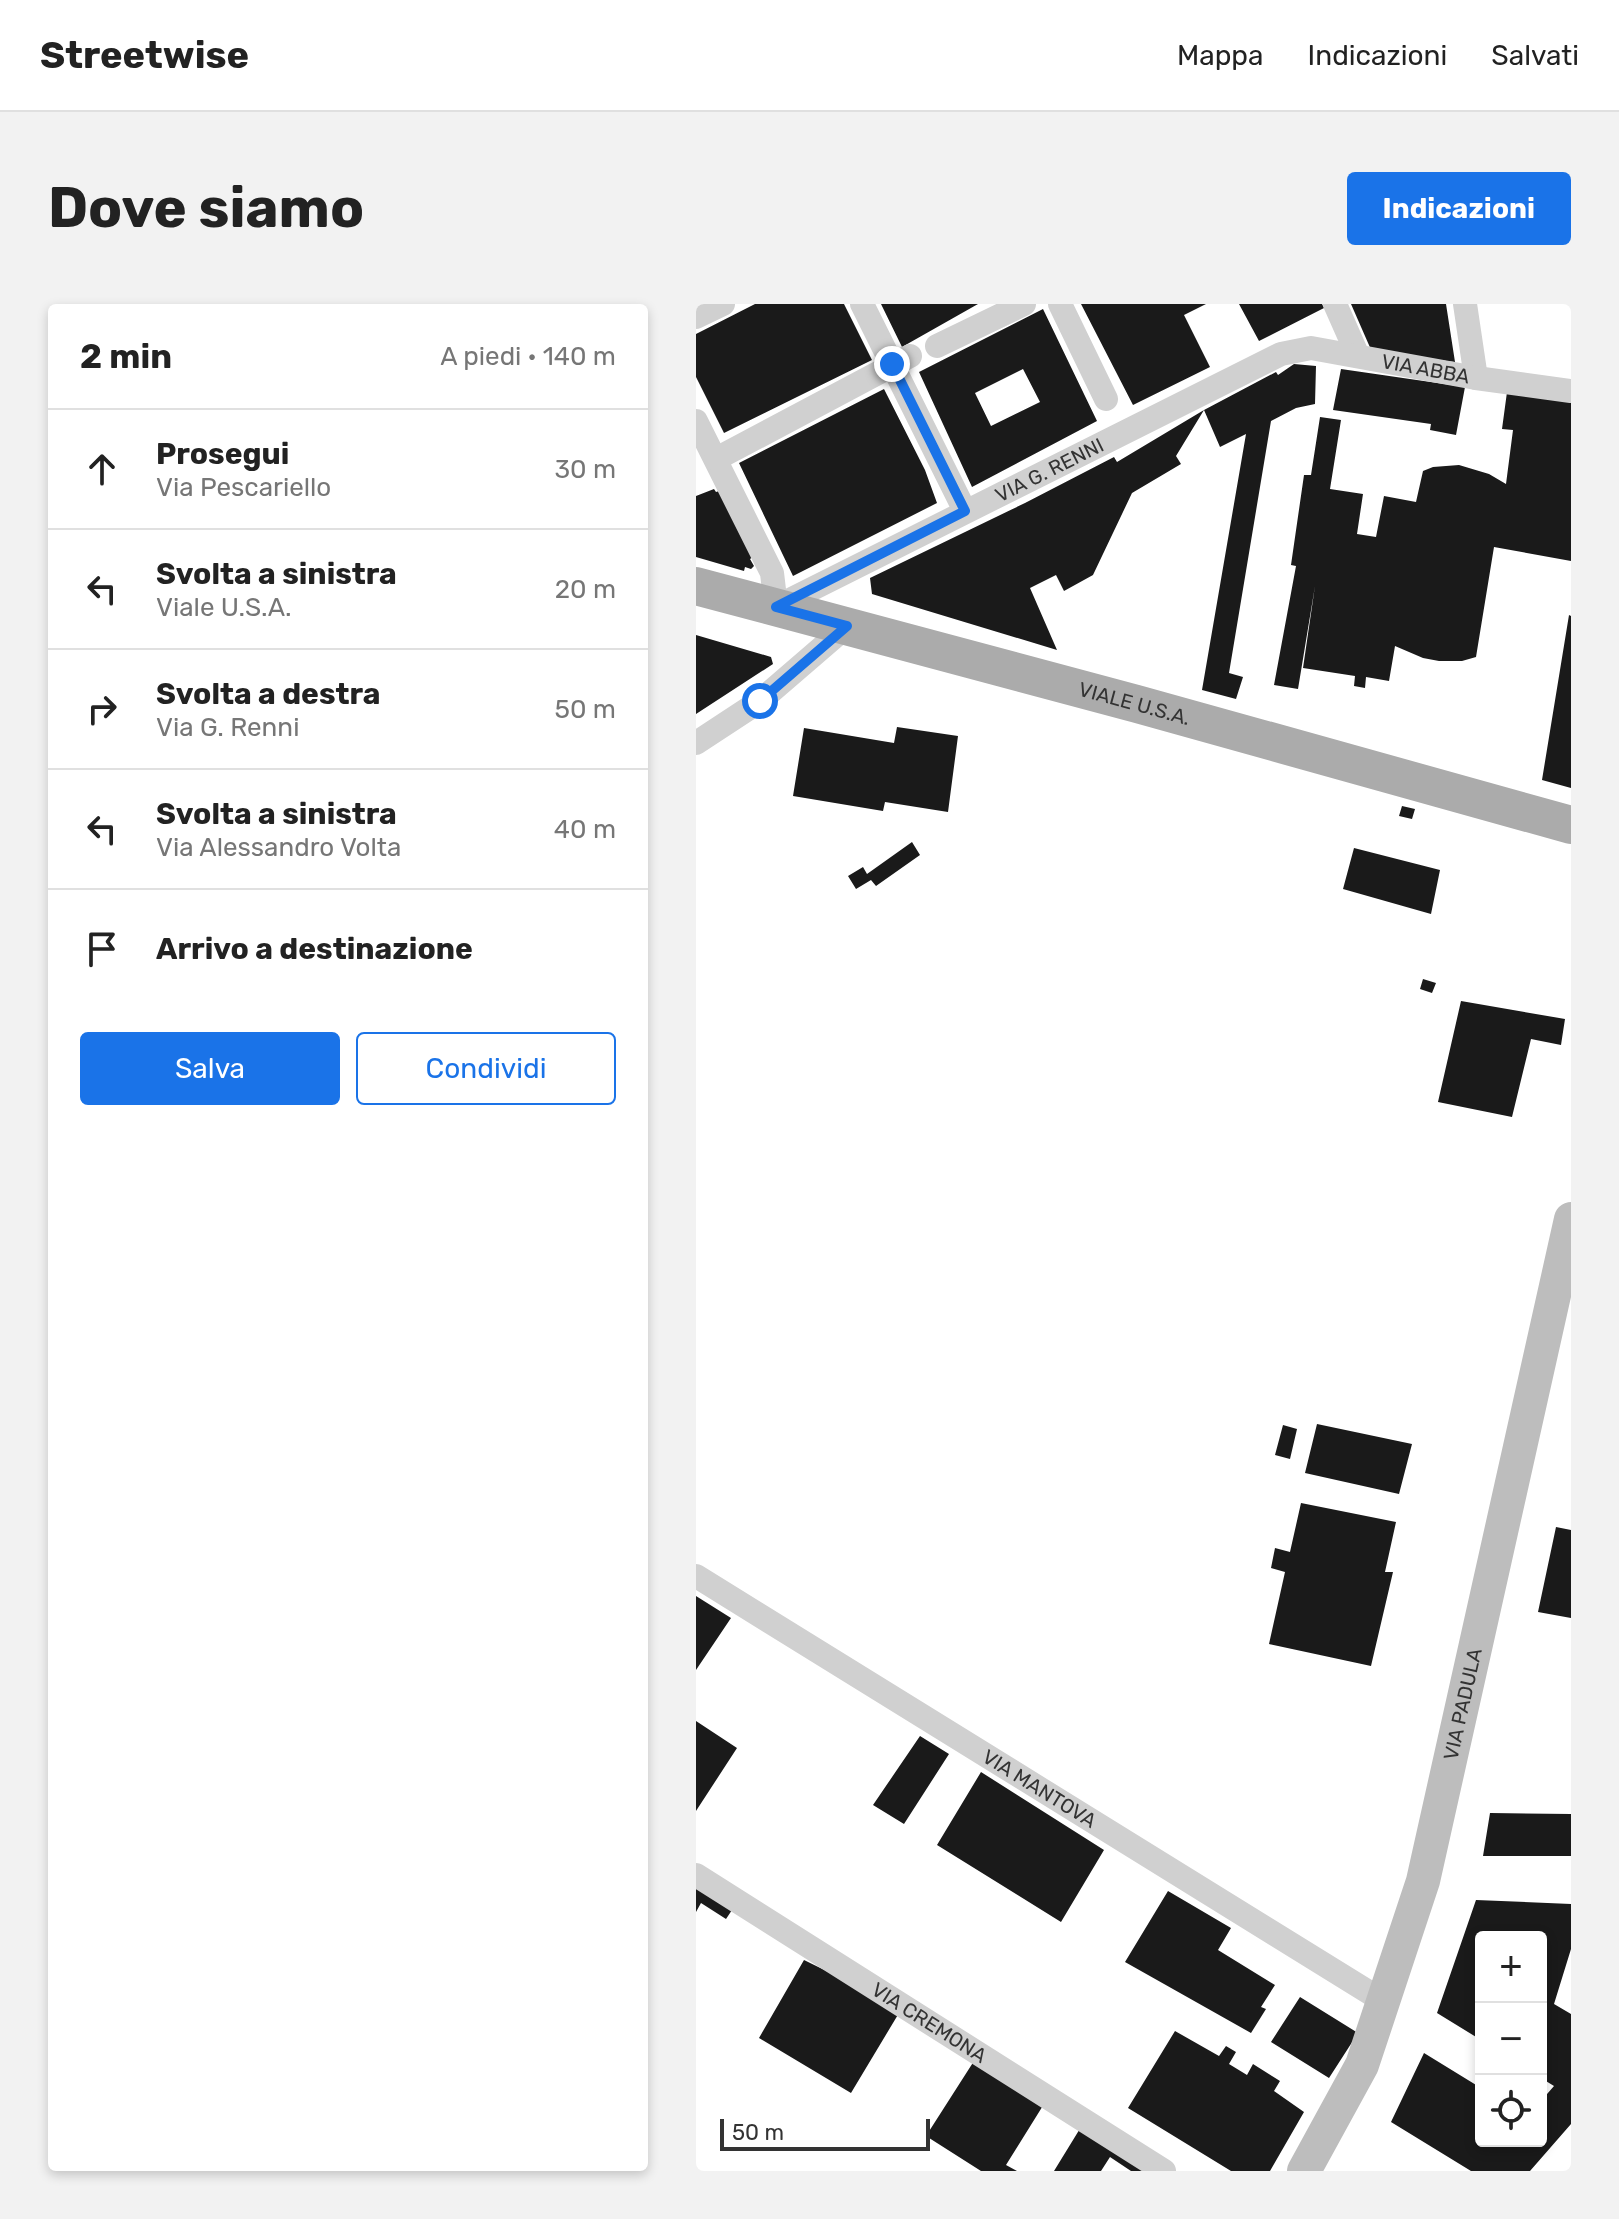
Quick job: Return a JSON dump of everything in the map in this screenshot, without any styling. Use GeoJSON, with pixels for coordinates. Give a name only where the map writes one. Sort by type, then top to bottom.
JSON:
{"type":"FeatureCollection","features":[{"type":"Feature","properties":{"kind":"main road","name":"VIALE U.S.A."},"geometry":{"type":"LineString","coordinates":[[696,586],[1571,825]]}},
{"type":"Feature","properties":{"kind":"street"},"geometry":{"type":"LineString","coordinates":[[696,317],[723,304]]}},
{"type":"Feature","properties":{"kind":"street"},"geometry":{"type":"LineString","coordinates":[[862,304],[901,360],[965,511]]}},
{"type":"Feature","properties":{"kind":"street"},"geometry":{"type":"LineString","coordinates":[[937,346],[1024,304]]}},
{"type":"Feature","properties":{"kind":"street"},"geometry":{"type":"LineString","coordinates":[[1060,304],[1106,399]]}},
{"type":"Feature","properties":{"kind":"street"},"geometry":{"type":"LineString","coordinates":[[1335,304],[1358,356]]}},
{"type":"Feature","properties":{"kind":"street"},"geometry":{"type":"LineString","coordinates":[[1465,304],[1476,378]]}},
{"type":"Feature","properties":{"kind":"street","name":"VIA ABBA"},"geometry":{"type":"LineString","coordinates":[[1281,354],[1311,348],[1476,378],[1571,391]]}},
{"type":"Feature","properties":{"kind":"street","name":"VIA G. RENNI"},"geometry":{"type":"LineString","coordinates":[[776,607],[1281,354]]}},
{"type":"Feature","properties":{"kind":"street"},"geometry":{"type":"LineString","coordinates":[[716,459],[901,360]]}},
{"type":"Feature","properties":{"kind":"street"},"geometry":{"type":"LineString","coordinates":[[696,421],[772,573],[776,607]]}},
{"type":"Feature","properties":{"kind":"street"},"geometry":{"type":"LineString","coordinates":[[696,743],[760,701],[847,626]]}},
{"type":"Feature","properties":{"kind":"street","name":"VIA PADULA"},"geometry":{"type":"LineString","coordinates":[[1304,2171],[1362,2065],[1423,1881],[1571,1219]]}},
{"type":"Feature","properties":{"kind":"street","name":"VIA MANTOVA"},"geometry":{"type":"LineString","coordinates":[[696,1576],[1383,2001]]}},
{"type":"Feature","properties":{"kind":"street","name":"VIA CREMONA"},"geometry":{"type":"LineString","coordinates":[[696,1875],[1164,2171]]}},
{"type":"Feature","properties":{"kind":"building"},"geometry":{"type":"Polygon","coordinates":[[[755,304],[844,304],[872,360],[724,433],[696,377],[696,334],[755,304]]]}},
{"type":"Feature","properties":{"kind":"building"},"geometry":{"type":"Polygon","coordinates":[[[881,304],[978,304],[902,347],[881,304]]]}},
{"type":"Feature","properties":{"kind":"building"},"geometry":{"type":"Polygon","coordinates":[[[1081,304],[1206,304],[1184,315],[1210,367],[1133,405],[1081,304]]]}},
{"type":"Feature","properties":{"kind":"building"},"geometry":{"type":"Polygon","coordinates":[[[1239,304],[1322,304],[1324,308],[1259,341],[1239,304]]]}},
{"type":"Feature","properties":{"kind":"building"},"geometry":{"type":"Polygon","coordinates":[[[1351,304],[1446,304],[1455,362],[1372,352],[1351,304]]]}},
{"type":"Feature","properties":{"kind":"building"},"geometry":{"type":"Polygon","coordinates":[[[1043,309],[1097,421],[972,487],[919,372],[1043,309]],[[1023,369],[975,393],[991,426],[1040,402],[1023,369]]]}},
{"type":"Feature","properties":{"kind":"building"},"geometry":{"type":"Polygon","coordinates":[[[1294,364],[1316,366],[1315,404],[1296,408],[1271,421],[1229,673],[1243,677],[1236,699],[1202,690],[1246,434],[1220,447],[1204,410],[1276,372],[1278,375],[1294,364]]]}},
{"type":"Feature","properties":{"kind":"building"},"geometry":{"type":"Polygon","coordinates":[[[1341,369],[1465,387],[1456,435],[1430,430],[1431,424],[1333,410],[1341,369]]]}},
{"type":"Feature","properties":{"kind":"building"},"geometry":{"type":"Polygon","coordinates":[[[884,389],[925,470],[937,503],[793,576],[739,463],[884,389]]]}},
{"type":"Feature","properties":{"kind":"building"},"geometry":{"type":"Polygon","coordinates":[[[1507,392],[1571,401],[1571,561],[1494,547],[1476,657],[1462,661],[1439,661],[1395,646],[1389,681],[1366,677],[1365,688],[1354,686],[1355,676],[1303,668],[1315,586],[1298,689],[1274,685],[1296,566],[1291,565],[1304,475],[1311,475],[1320,417],[1341,420],[1330,489],[1363,494],[1357,534],[1376,537],[1384,496],[1416,502],[1423,471],[1459,465],[1489,474],[1506,484],[1513,430],[1502,429],[1507,392]]]}},
{"type":"Feature","properties":{"kind":"building"},"geometry":{"type":"Polygon","coordinates":[[[1204,410],[1176,456],[1181,464],[1132,493],[1093,575],[1064,591],[1056,575],[1030,588],[1057,650],[872,594],[870,578],[1114,457],[1117,462],[1204,410]]]}},
{"type":"Feature","properties":{"kind":"building"},"geometry":{"type":"Polygon","coordinates":[[[714,489],[719,491],[753,557],[750,559],[754,566],[751,569],[745,567],[744,571],[696,557],[696,496],[714,489]]]}},
{"type":"Feature","properties":{"kind":"building"},"geometry":{"type":"Polygon","coordinates":[[[1571,616],[1571,788],[1542,780],[1571,616]]]}},
{"type":"Feature","properties":{"kind":"building"},"geometry":{"type":"Polygon","coordinates":[[[696,635],[771,657],[773,664],[696,714],[696,635]]]}},
{"type":"Feature","properties":{"kind":"building"},"geometry":{"type":"Polygon","coordinates":[[[897,727],[958,736],[948,812],[885,802],[883,811],[793,796],[804,728],[894,743],[897,727]]]}},
{"type":"Feature","properties":{"kind":"building"},"geometry":{"type":"Polygon","coordinates":[[[1402,806],[1415,809],[1412,819],[1399,816],[1402,806]]]}},
{"type":"Feature","properties":{"kind":"building"},"geometry":{"type":"Polygon","coordinates":[[[912,842],[920,855],[876,886],[871,880],[856,889],[848,876],[863,867],[867,874],[912,842]]]}},
{"type":"Feature","properties":{"kind":"building"},"geometry":{"type":"Polygon","coordinates":[[[1354,848],[1440,870],[1431,914],[1343,889],[1354,848]]]}},
{"type":"Feature","properties":{"kind":"building"},"geometry":{"type":"Polygon","coordinates":[[[1423,979],[1436,983],[1432,993],[1420,989],[1423,979]]]}},
{"type":"Feature","properties":{"kind":"building"},"geometry":{"type":"Polygon","coordinates":[[[1461,1001],[1565,1019],[1561,1045],[1531,1039],[1512,1117],[1438,1102],[1461,1001]]]}},
{"type":"Feature","properties":{"kind":"building"},"geometry":{"type":"Polygon","coordinates":[[[1317,1424],[1412,1444],[1399,1494],[1305,1473],[1317,1424]]]}},
{"type":"Feature","properties":{"kind":"building"},"geometry":{"type":"Polygon","coordinates":[[[1283,1425],[1297,1429],[1290,1459],[1275,1455],[1283,1425]]]}},
{"type":"Feature","properties":{"kind":"building"},"geometry":{"type":"Polygon","coordinates":[[[1301,1503],[1396,1522],[1385,1572],[1393,1572],[1371,1666],[1269,1644],[1285,1572],[1271,1568],[1275,1548],[1290,1552],[1301,1503]]]}},
{"type":"Feature","properties":{"kind":"building"},"geometry":{"type":"Polygon","coordinates":[[[1556,1527],[1571,1530],[1571,1618],[1538,1612],[1556,1527]]]}},
{"type":"Feature","properties":{"kind":"building"},"geometry":{"type":"Polygon","coordinates":[[[696,1596],[731,1618],[696,1670],[696,1596]]]}},
{"type":"Feature","properties":{"kind":"building"},"geometry":{"type":"Polygon","coordinates":[[[696,1721],[737,1748],[696,1811],[696,1721]]]}},
{"type":"Feature","properties":{"kind":"building"},"geometry":{"type":"Polygon","coordinates":[[[920,1736],[949,1754],[904,1824],[873,1805],[920,1736]]]}},
{"type":"Feature","properties":{"kind":"building"},"geometry":{"type":"Polygon","coordinates":[[[981,1772],[1104,1850],[1061,1922],[937,1845],[981,1772]]]}},
{"type":"Feature","properties":{"kind":"building"},"geometry":{"type":"Polygon","coordinates":[[[1490,1813],[1571,1814],[1571,1856],[1483,1856],[1490,1813]]]}},
{"type":"Feature","properties":{"kind":"building"},"geometry":{"type":"Polygon","coordinates":[[[696,1885],[732,1910],[726,1919],[701,1903],[696,1912],[696,1885]]]}},
{"type":"Feature","properties":{"kind":"building"},"geometry":{"type":"Polygon","coordinates":[[[1168,1891],[1231,1928],[1218,1950],[1275,1985],[1261,2007],[1266,2009],[1251,2033],[1125,1962],[1168,1891]]]}},
{"type":"Feature","properties":{"kind":"building"},"geometry":{"type":"Polygon","coordinates":[[[1476,1900],[1571,1904],[1571,1949],[1554,2004],[1571,2014],[1571,2124],[1530,2171],[1471,2171],[1391,2122],[1424,2053],[1475,2084],[1475,2147],[1547,2147],[1547,2094],[1554,2086],[1547,2082],[1547,1931],[1475,1931],[1475,2036],[1437,2013],[1476,1900]]]}},
{"type":"Feature","properties":{"kind":"building"},"geometry":{"type":"Polygon","coordinates":[[[804,1960],[902,2008],[851,2093],[759,2038],[804,1960]]]}},
{"type":"Feature","properties":{"kind":"building"},"geometry":{"type":"Polygon","coordinates":[[[1300,1997],[1358,2033],[1329,2078],[1271,2042],[1300,1997]]]}},
{"type":"Feature","properties":{"kind":"building"},"geometry":{"type":"Polygon","coordinates":[[[1175,2031],[1219,2056],[1226,2046],[1236,2052],[1229,2064],[1247,2075],[1253,2064],[1280,2081],[1274,2091],[1304,2112],[1270,2171],[1231,2171],[1128,2108],[1175,2031]]]}},
{"type":"Feature","properties":{"kind":"building"},"geometry":{"type":"Polygon","coordinates":[[[974,2061],[1044,2104],[1006,2165],[1017,2171],[981,2171],[926,2136],[974,2061]]]}},
{"type":"Feature","properties":{"kind":"building"},"geometry":{"type":"Polygon","coordinates":[[[1081,2127],[1150,2171],[1131,2171],[1110,2157],[1101,2171],[1054,2171],[1081,2127]]]}},
{"type":"Feature","properties":{"kind":"route"},"geometry":{"type":"LineString","coordinates":[[760,701],[847,626],[776,607],[965,511],[892,364]]}}]}
